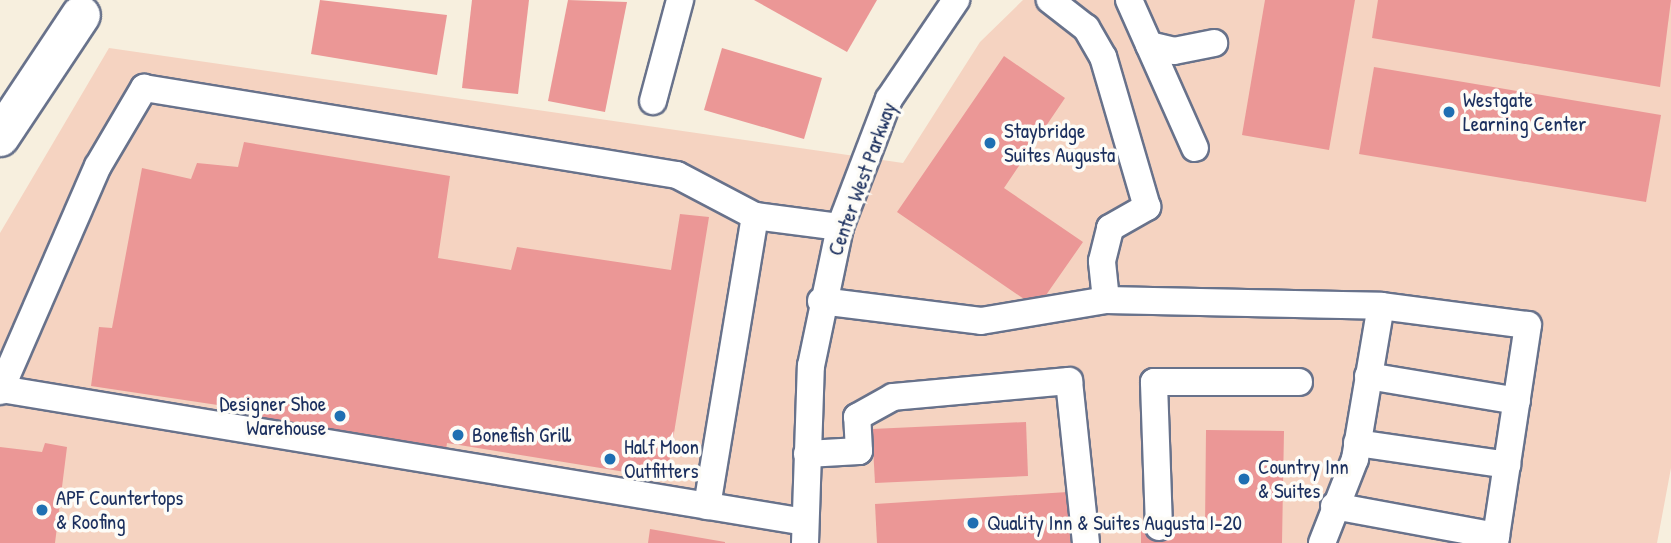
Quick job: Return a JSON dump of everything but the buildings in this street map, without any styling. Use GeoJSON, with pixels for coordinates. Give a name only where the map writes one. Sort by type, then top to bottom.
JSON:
{"type":"FeatureCollection","features":[{"type":"Feature","properties":{"kind":"highway"},"geometry":{"type":"LineString","coordinates":[[0,107],[87,7]]}},
{"type":"Feature","properties":{"kind":"highway"},"geometry":{"type":"LineString","coordinates":[[0,137],[87,7]]}},
{"type":"Feature","properties":{"kind":"street"},"geometry":{"type":"LineString","coordinates":[[653,102],[680,0]]}},
{"type":"Feature","properties":{"kind":"street","name":"Center West Parkway"},"geometry":{"type":"LineString","coordinates":[[805,533],[807,454],[821,302],[840,227],[889,99],[956,0]]}},
{"type":"Feature","properties":{"kind":"street"},"geometry":{"type":"LineString","coordinates":[[1050,0],[1086,28],[1103,57],[1147,207],[1110,228],[1102,261],[1106,300]]}},
{"type":"Feature","properties":{"kind":"street"},"geometry":{"type":"LineString","coordinates":[[1129,0],[1195,148]]}},
{"type":"Feature","properties":{"kind":"street"},"geometry":{"type":"LineString","coordinates":[[1149,45],[1174,51],[1214,43]]}},
{"type":"Feature","properties":{"kind":"street"},"geometry":{"type":"LineString","coordinates":[[805,533],[707,506],[0,390],[97,166],[144,88],[677,175],[755,216],[840,227]]}},
{"type":"Feature","properties":{"kind":"street"},"geometry":{"type":"LineString","coordinates":[[707,506],[755,216]]}},
{"type":"Feature","properties":{"kind":"street"},"geometry":{"type":"LineString","coordinates":[[821,302],[981,321],[1106,300],[1381,306],[1528,325],[1496,540],[1334,506]]}},
{"type":"Feature","properties":{"kind":"street"},"geometry":{"type":"LineString","coordinates":[[1322,543],[1357,443],[1381,306]]}},
{"type":"Feature","properties":{"kind":"street"},"geometry":{"type":"LineString","coordinates":[[1368,376],[1517,401]]}},
{"type":"Feature","properties":{"kind":"street"},"geometry":{"type":"LineString","coordinates":[[807,454],[859,451],[857,417],[894,397],[1069,381],[1086,543]]}},
{"type":"Feature","properties":{"kind":"street"},"geometry":{"type":"LineString","coordinates":[[1159,527],[1154,382],[1299,382]]}},
{"type":"Feature","properties":{"kind":"street"},"geometry":{"type":"LineString","coordinates":[[1357,443],[1507,466]]}},
{"type":"Feature","properties":{"kind":"shaded area"},"geometry":{"type":"Polygon","coordinates":[[[1023,0],[1671,0],[1671,468],[1657,543],[0,543],[0,233],[109,48],[903,163],[980,42],[1023,0]]]}},
{"type":"Feature","properties":{"kind":"place","name":"Westgate Learning Center"},"geometry":{"type":"Point","coordinates":[1449,112]}},
{"type":"Feature","properties":{"kind":"place","name":"Staybridge Suites Augusta"},"geometry":{"type":"Point","coordinates":[990,143]}},
{"type":"Feature","properties":{"kind":"place","name":"Designer Shoe Warehouse"},"geometry":{"type":"Point","coordinates":[340,416]}},
{"type":"Feature","properties":{"kind":"place","name":"Bonefish Grill"},"geometry":{"type":"Point","coordinates":[458,435]}},
{"type":"Feature","properties":{"kind":"place","name":"Half Moon Outfitters"},"geometry":{"type":"Point","coordinates":[610,459]}},
{"type":"Feature","properties":{"kind":"place","name":"Country Inn & Suites"},"geometry":{"type":"Point","coordinates":[1244,479]}},
{"type":"Feature","properties":{"kind":"place","name":"APF Countertops & Roofing"},"geometry":{"type":"Point","coordinates":[42,510]}},
{"type":"Feature","properties":{"kind":"place","name":"Quality Inn & Suites Augusta I-20"},"geometry":{"type":"Point","coordinates":[973,523]}}]}
